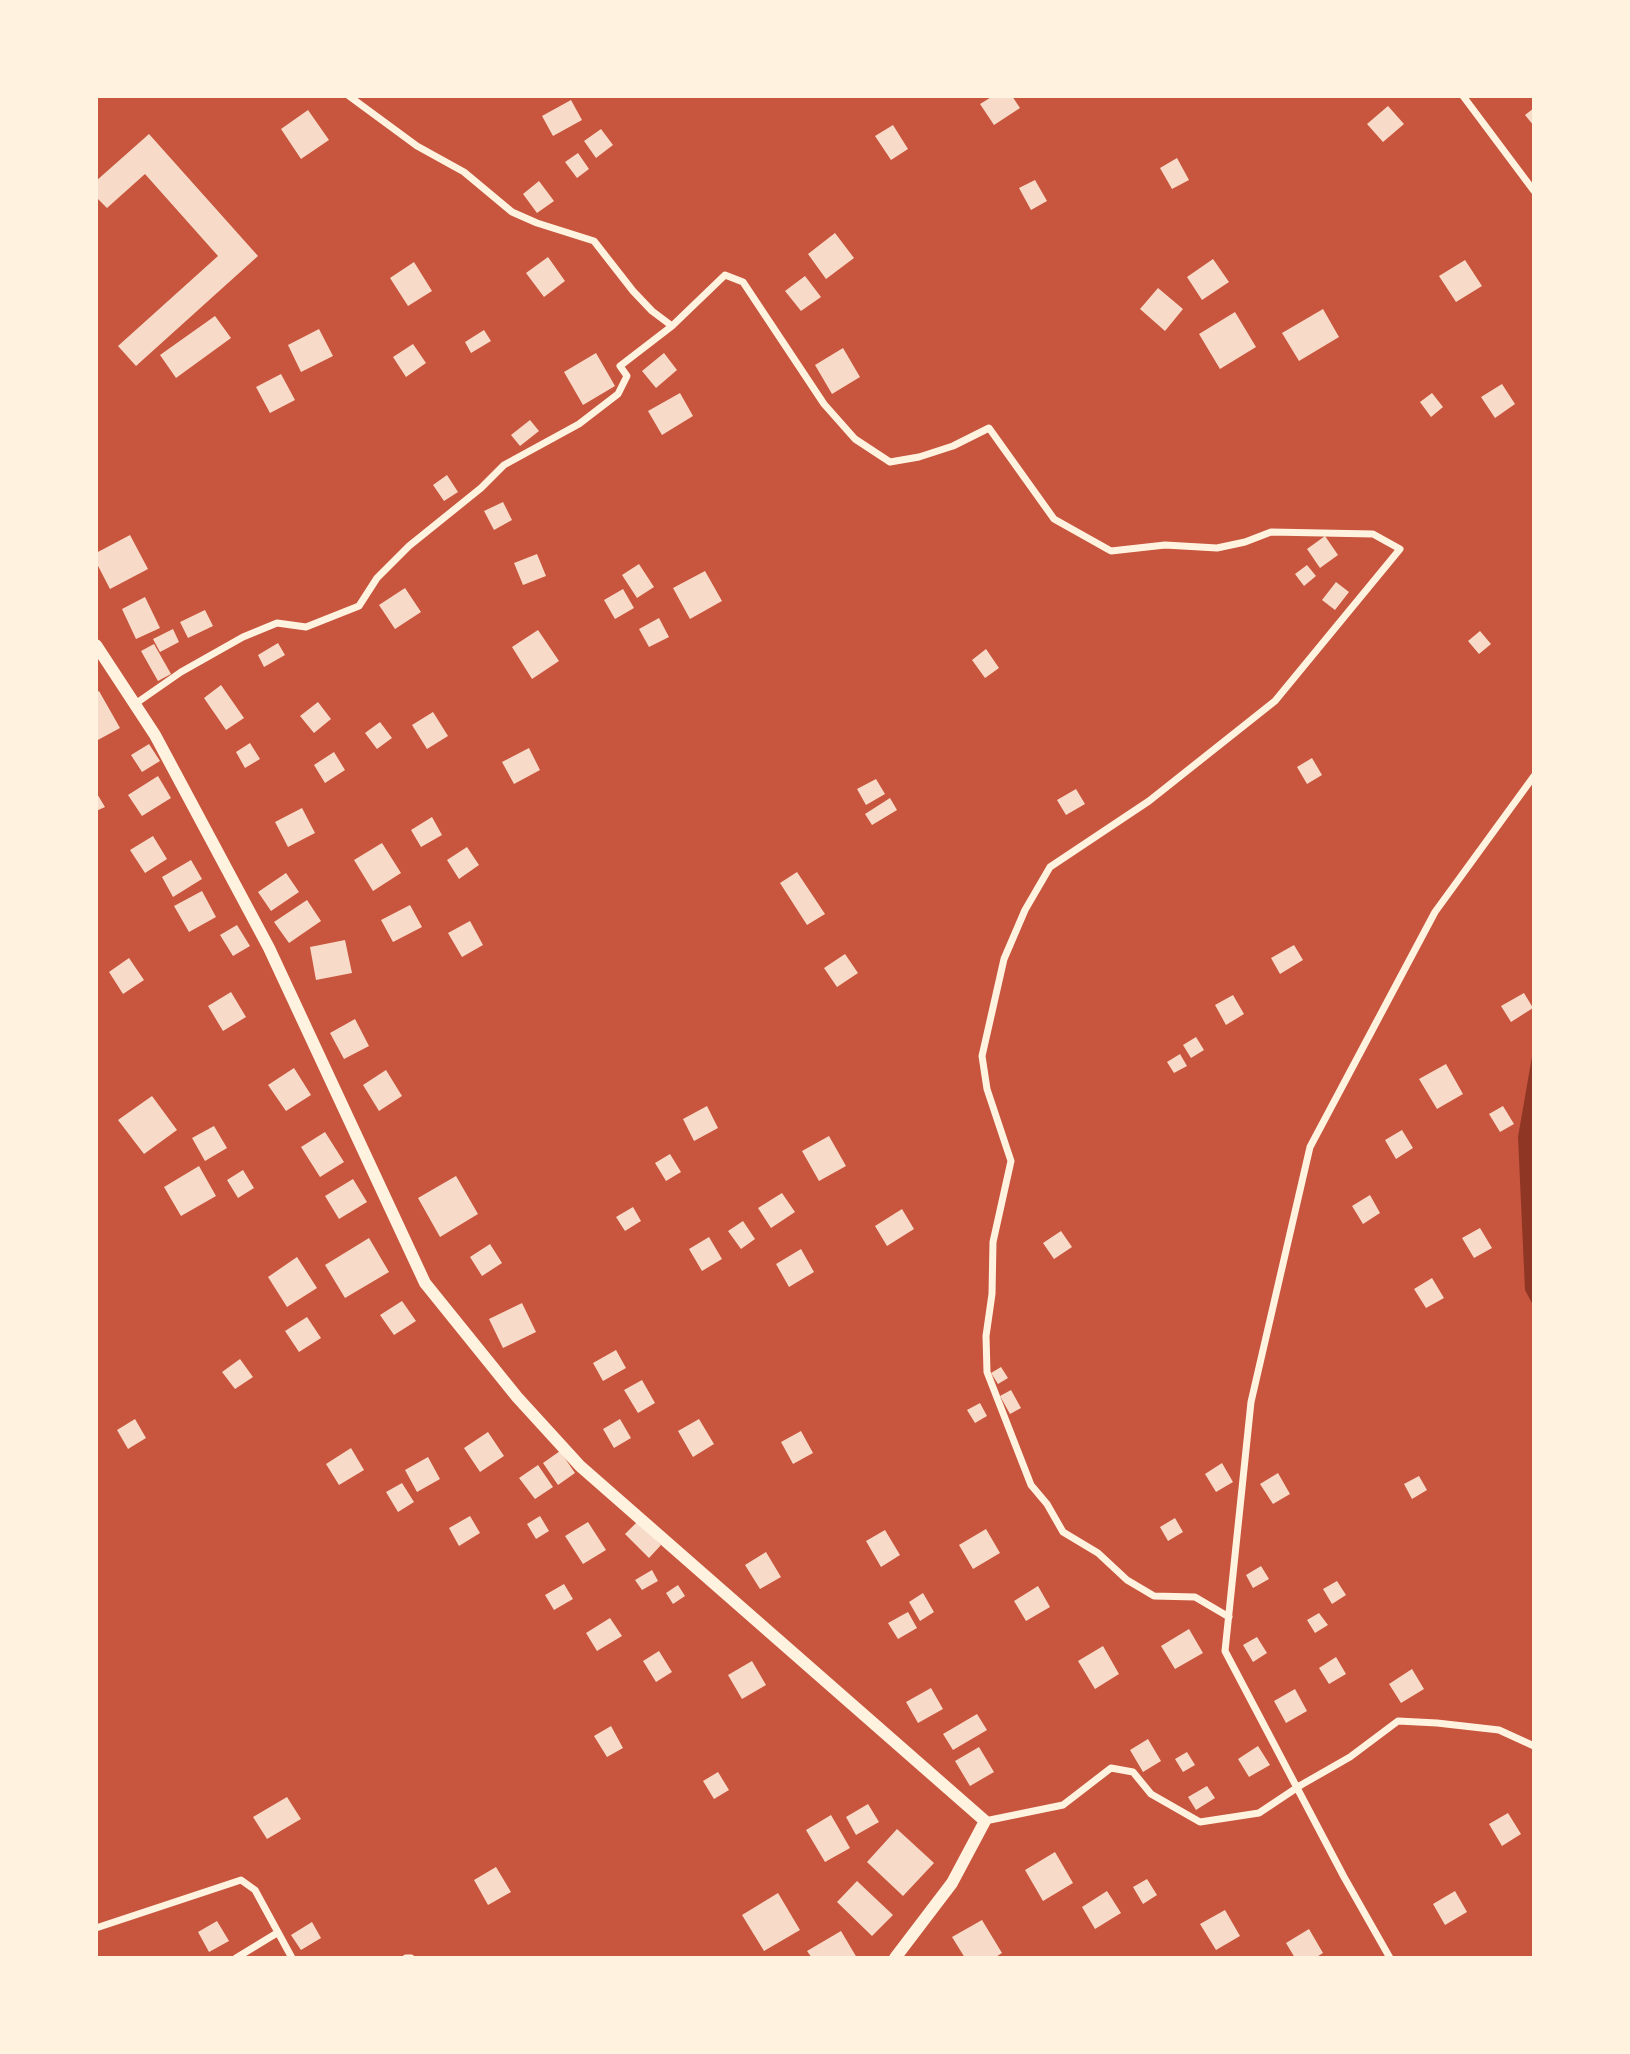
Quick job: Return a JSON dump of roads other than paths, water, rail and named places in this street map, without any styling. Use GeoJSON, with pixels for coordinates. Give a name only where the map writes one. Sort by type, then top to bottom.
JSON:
{"type":"FeatureCollection","features":[{"type":"Feature","properties":{"kind":"main road"},"geometry":{"type":"LineString","coordinates":[[96,645],[155,735],[269,948],[425,1283],[517,1397],[580,1466],[985,1821],[952,1883],[895,1958]]}},
{"type":"Feature","properties":{"kind":"street"},"geometry":{"type":"LineString","coordinates":[[349,96],[417,146],[464,172],[512,212],[594,241],[633,291],[652,311],[672,326]]}},
{"type":"Feature","properties":{"kind":"street"},"geometry":{"type":"LineString","coordinates":[[1463,96],[1534,191]]}},
{"type":"Feature","properties":{"kind":"street"},"geometry":{"type":"LineString","coordinates":[[135,704],[181,672],[243,637],[277,623],[306,627],[359,606],[377,578],[409,546],[481,488],[504,465],[579,424],[618,394],[626,376],[621,366],[672,326],[726,275],[743,282],[824,404],[855,439],[890,462],[919,457],[953,446],[989,428],[1054,519],[1111,551],[1164,545],[1217,548],[1245,542],[1271,532],[1373,534],[1400,549],[1275,701],[1149,801],[1049,867],[1025,910],[1004,959],[982,1056],[987,1089],[1011,1161],[993,1242],[986,1372],[1031,1485],[1047,1504],[1063,1532],[1098,1553],[1127,1580],[1154,1596],[1195,1597],[1228,1617]]}},
{"type":"Feature","properties":{"kind":"street"},"geometry":{"type":"LineString","coordinates":[[1390,1958],[1344,1877],[1225,1651],[1251,1402],[1310,1147],[1435,912],[1534,776]]}},
{"type":"Feature","properties":{"kind":"street"},"geometry":{"type":"LineString","coordinates":[[985,1821],[1063,1805],[1111,1768],[1133,1772],[1151,1794],[1200,1822],[1259,1813],[1350,1757],[1398,1721],[1499,1730],[1534,1746]]}},
{"type":"Feature","properties":{"kind":"street"},"geometry":{"type":"LineString","coordinates":[[96,1928],[241,1880],[255,1890],[292,1958]]}},
{"type":"Feature","properties":{"kind":"street"},"geometry":{"type":"LineString","coordinates":[[236,1958],[277,1933]]}}]}
